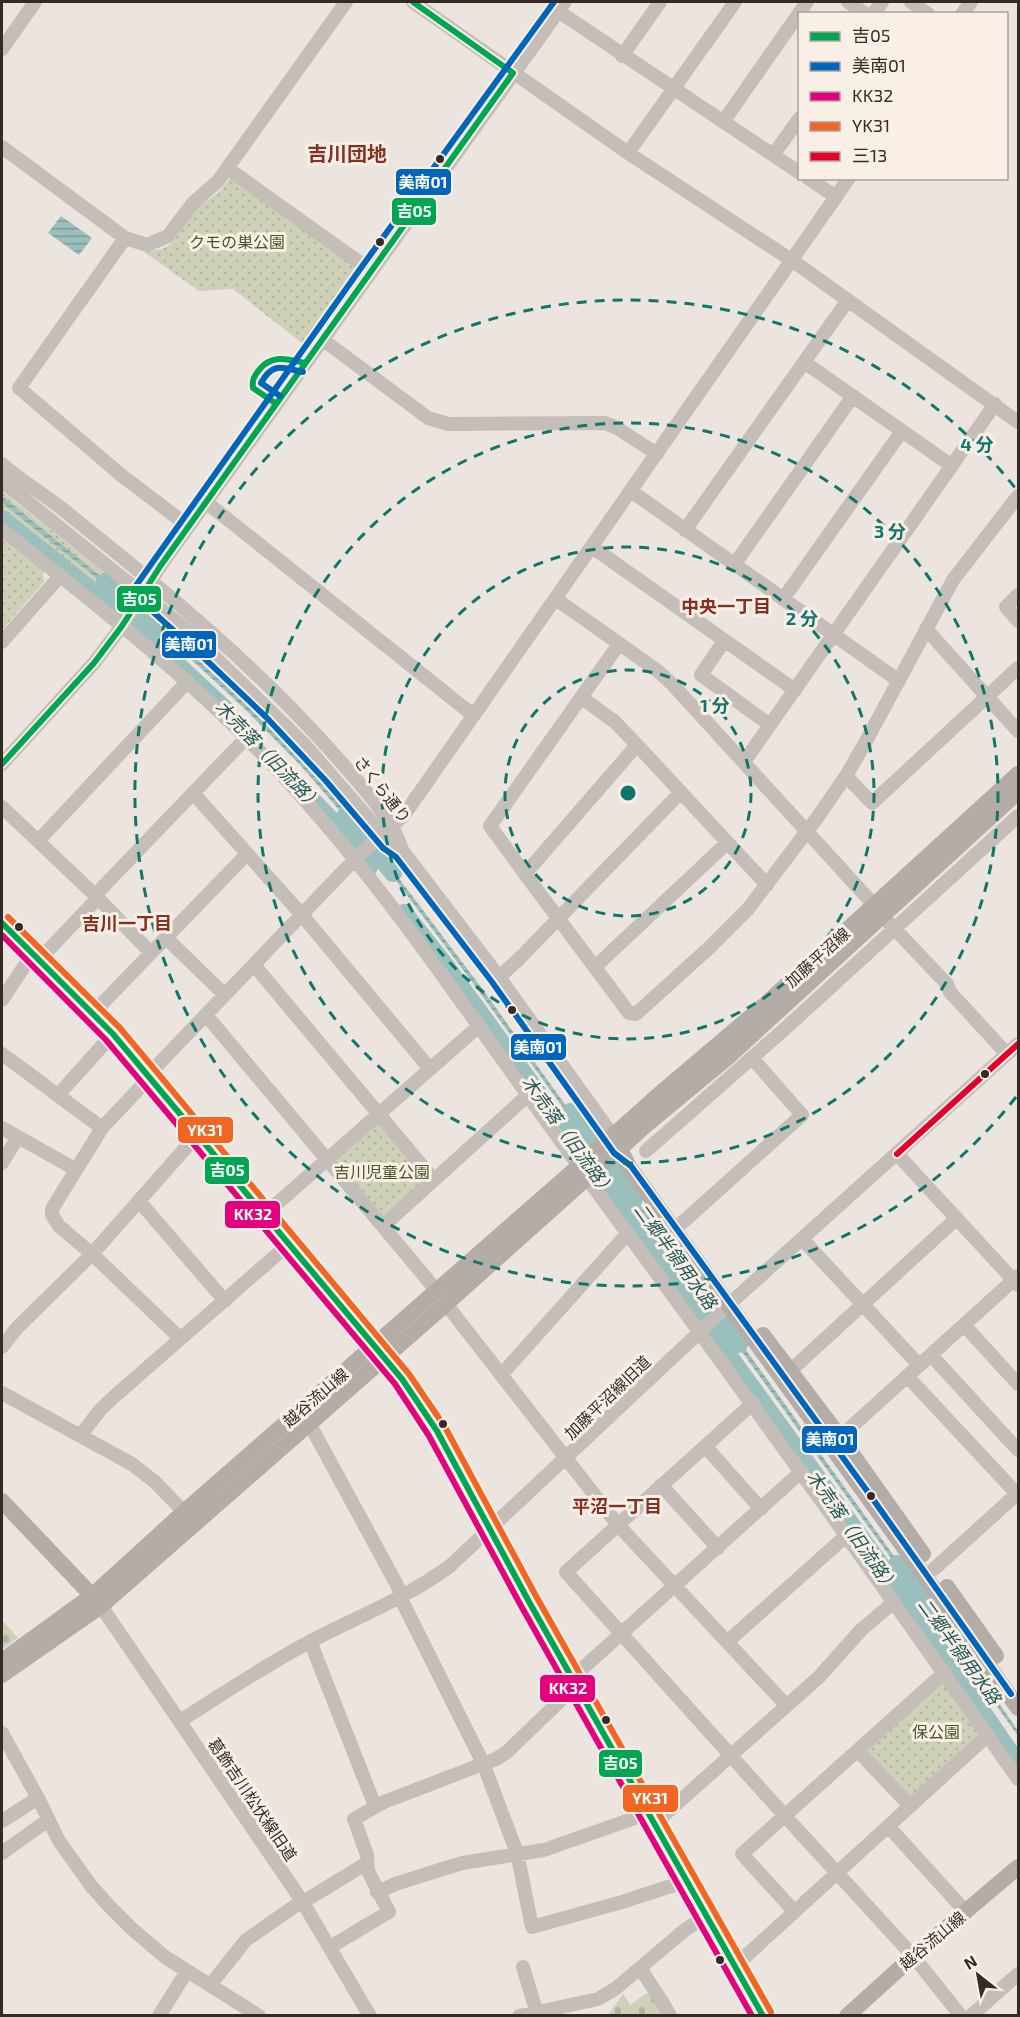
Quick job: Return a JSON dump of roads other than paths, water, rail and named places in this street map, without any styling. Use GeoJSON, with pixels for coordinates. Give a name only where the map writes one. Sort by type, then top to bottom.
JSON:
{"type":"FeatureCollection","features":[{"type":"Feature","properties":{"kind":"main road","name":"加藤平沼線"},"geometry":{"type":"LineString","coordinates":[[615,1147],[884,916],[1018,774]]}},
{"type":"Feature","properties":{"kind":"main road","name":"加藤平沼線"},"geometry":{"type":"LineString","coordinates":[[615,1147],[728,1057],[1018,792]]}},
{"type":"Feature","properties":{"kind":"main road","name":"越谷流山線"},"geometry":{"type":"LineString","coordinates":[[2,1661],[97,1600],[184,1512],[380,1351],[615,1147]]}},
{"type":"Feature","properties":{"kind":"main road"},"geometry":{"type":"LineString","coordinates":[[615,1147],[637,1160],[682,1223],[729,1305],[790,1371],[840,1437],[1018,1689]]}},
{"type":"Feature","properties":{"kind":"main road"},"geometry":{"type":"LineString","coordinates":[[615,1147],[920,1568],[1018,1708]]}},
{"type":"Feature","properties":{"kind":"main road","name":"越谷流山線"},"geometry":{"type":"LineString","coordinates":[[2,1675],[97,1600],[309,1424],[380,1351]]}},
{"type":"Feature","properties":{"kind":"main road"},"geometry":{"type":"LineString","coordinates":[[2,1501],[97,1600]]}},
{"type":"Feature","properties":{"kind":"main road","name":"越谷流山線"},"geometry":{"type":"LineString","coordinates":[[847,2016],[1018,1867]]}},
{"type":"Feature","properties":{"kind":"street"},"geometry":{"type":"LineString","coordinates":[[2,49],[35,2]]}},
{"type":"Feature","properties":{"kind":"street"},"geometry":{"type":"LineString","coordinates":[[2,147],[125,238],[147,245],[168,236],[192,203],[218,180],[346,2]]}},
{"type":"Feature","properties":{"kind":"street"},"geometry":{"type":"LineString","coordinates":[[413,2],[628,153],[793,261],[1018,422]]}},
{"type":"Feature","properties":{"kind":"street"},"geometry":{"type":"LineString","coordinates":[[622,56],[660,2]]}},
{"type":"Feature","properties":{"kind":"street"},"geometry":{"type":"LineString","coordinates":[[628,153],[735,2]]}},
{"type":"Feature","properties":{"kind":"street"},"geometry":{"type":"LineString","coordinates":[[848,2],[863,12]]}},
{"type":"Feature","properties":{"kind":"street"},"geometry":{"type":"LineString","coordinates":[[911,2],[925,12]]}},
{"type":"Feature","properties":{"kind":"street"},"geometry":{"type":"LineString","coordinates":[[2,764],[85,675],[123,624],[188,526],[561,6],[622,56],[798,172]]}},
{"type":"Feature","properties":{"kind":"street"},"geometry":{"type":"LineString","coordinates":[[723,122],[798,15]]}},
{"type":"Feature","properties":{"kind":"street"},"geometry":{"type":"LineString","coordinates":[[773,155],[798,121]]}},
{"type":"Feature","properties":{"kind":"street"},"geometry":{"type":"LineString","coordinates":[[227,168],[370,270]]}},
{"type":"Feature","properties":{"kind":"street"},"geometry":{"type":"LineString","coordinates":[[811,180],[836,197]]}},
{"type":"Feature","properties":{"kind":"street"},"geometry":{"type":"LineString","coordinates":[[180,1338],[92,1254],[59,1226],[52,1215],[52,1209],[75,1169],[102,1128],[224,994],[356,858],[407,811],[848,180]]}},
{"type":"Feature","properties":{"kind":"street"},"geometry":{"type":"LineString","coordinates":[[125,238],[19,388],[121,475],[188,526]]}},
{"type":"Feature","properties":{"kind":"street"},"geometry":{"type":"LineString","coordinates":[[685,530],[848,300]]}},
{"type":"Feature","properties":{"kind":"street"},"geometry":{"type":"LineString","coordinates":[[322,339],[428,418],[436,421],[448,424],[605,423],[617,428],[657,454]]}},
{"type":"Feature","properties":{"kind":"street"},"geometry":{"type":"LineString","coordinates":[[804,362],[952,466]]}},
{"type":"Feature","properties":{"kind":"street"},"geometry":{"type":"LineString","coordinates":[[734,565],[853,396]]}},
{"type":"Feature","properties":{"kind":"street"},"geometry":{"type":"LineString","coordinates":[[744,762],[995,404]]}},
{"type":"Feature","properties":{"kind":"street"},"geometry":{"type":"LineString","coordinates":[[783,599],[902,431]]}},
{"type":"Feature","properties":{"kind":"street","name":"さくら通り"},"geometry":{"type":"LineString","coordinates":[[2,464],[57,504],[151,579],[227,646],[306,722],[352,775],[382,833]]}},
{"type":"Feature","properties":{"kind":"street","name":"さくら通り"},"geometry":{"type":"LineString","coordinates":[[2,481],[140,596],[188,631],[311,752],[382,833],[398,835],[402,850],[498,977],[615,1147]]}},
{"type":"Feature","properties":{"kind":"street"},"geometry":{"type":"LineString","coordinates":[[631,491],[899,681]]}},
{"type":"Feature","properties":{"kind":"street"},"geometry":{"type":"LineString","coordinates":[[619,644],[490,826],[629,1013],[636,1014],[741,916],[767,885],[846,776],[953,580],[1018,496]]}},
{"type":"Feature","properties":{"kind":"street"},"geometry":{"type":"LineString","coordinates":[[206,502],[473,715]]}},
{"type":"Feature","properties":{"kind":"street"},"geometry":{"type":"LineString","coordinates":[[2,530],[123,624],[188,681],[293,786],[356,858],[479,1026],[527,1096],[586,1173],[753,1403],[945,1672],[1018,1779]]}},
{"type":"Feature","properties":{"kind":"street"},"geometry":{"type":"LineString","coordinates":[[592,547],[795,690]]}},
{"type":"Feature","properties":{"kind":"street"},"geometry":{"type":"LineString","coordinates":[[2,642],[60,576]]}},
{"type":"Feature","properties":{"kind":"street"},"geometry":{"type":"LineString","coordinates":[[1018,595],[1006,607],[1018,621]]}},
{"type":"Feature","properties":{"kind":"street"},"geometry":{"type":"LineString","coordinates":[[556,599],[658,671],[673,685],[947,984],[950,992],[1007,1054]]}},
{"type":"Feature","properties":{"kind":"street"},"geometry":{"type":"LineString","coordinates":[[926,629],[1018,731]]}},
{"type":"Feature","properties":{"kind":"street"},"geometry":{"type":"LineString","coordinates":[[724,641],[701,675],[770,725]]}},
{"type":"Feature","properties":{"kind":"street"},"geometry":{"type":"LineString","coordinates":[[846,776],[872,803],[1018,668]]}},
{"type":"Feature","properties":{"kind":"street"},"geometry":{"type":"LineString","coordinates":[[38,841],[188,681]]}},
{"type":"Feature","properties":{"kind":"street"},"geometry":{"type":"LineString","coordinates":[[582,698],[615,722],[767,885]]}},
{"type":"Feature","properties":{"kind":"street"},"geometry":{"type":"LineString","coordinates":[[2,1000],[36,956],[94,902],[99,891],[246,738]]}},
{"type":"Feature","properties":{"kind":"street"},"geometry":{"type":"LineString","coordinates":[[525,874],[637,745]]}},
{"type":"Feature","properties":{"kind":"street"},"geometry":{"type":"LineString","coordinates":[[498,977],[519,959],[681,792]]}},
{"type":"Feature","properties":{"kind":"street"},"geometry":{"type":"LineString","coordinates":[[193,794],[302,915],[430,1069]]}},
{"type":"Feature","properties":{"kind":"street"},"geometry":{"type":"LineString","coordinates":[[2,807],[151,952]]}},
{"type":"Feature","properties":{"kind":"street"},"geometry":{"type":"LineString","coordinates":[[646,1150],[790,1024],[884,916],[1018,816]]}},
{"type":"Feature","properties":{"kind":"street"},"geometry":{"type":"LineString","coordinates":[[595,967],[727,843]]}},
{"type":"Feature","properties":{"kind":"street"},"geometry":{"type":"LineString","coordinates":[[93,1013],[247,854]]}},
{"type":"Feature","properties":{"kind":"street"},"geometry":{"type":"LineString","coordinates":[[2,923],[113,1034],[402,1379],[437,1431],[528,1600],[763,2016]]}},
{"type":"Feature","properties":{"kind":"street"},"geometry":{"type":"LineString","coordinates":[[165,938],[224,994]]}},
{"type":"Feature","properties":{"kind":"street"},"geometry":{"type":"LineString","coordinates":[[254,965],[434,1180]]}},
{"type":"Feature","properties":{"kind":"street"},"geometry":{"type":"LineString","coordinates":[[778,1011],[790,1024]]}},
{"type":"Feature","properties":{"kind":"street"},"geometry":{"type":"LineString","coordinates":[[206,1015],[442,1297],[618,1525],[786,1705]]}},
{"type":"Feature","properties":{"kind":"street"},"geometry":{"type":"LineString","coordinates":[[264,1215],[479,1026]]}},
{"type":"Feature","properties":{"kind":"street"},"geometry":{"type":"LineString","coordinates":[[58,1095],[113,1034]]}},
{"type":"Feature","properties":{"kind":"street","name":"加藤平沼線旧道"},"geometry":{"type":"LineString","coordinates":[[180,1721],[271,1663],[401,1596],[445,1570],[700,1331],[1018,1044]]}},
{"type":"Feature","properties":{"kind":"street"},"geometry":{"type":"LineString","coordinates":[[2,1054],[102,1128]]}},
{"type":"Feature","properties":{"kind":"street"},"geometry":{"type":"LineString","coordinates":[[682,1223],[802,1114],[752,1058]]}},
{"type":"Feature","properties":{"kind":"street"},"geometry":{"type":"LineString","coordinates":[[383,1226],[527,1096]]}},
{"type":"Feature","properties":{"kind":"street"},"geometry":{"type":"LineString","coordinates":[[2,1128],[75,1169]]}},
{"type":"Feature","properties":{"kind":"street"},"geometry":{"type":"LineString","coordinates":[[2,1347],[20,1325],[92,1254],[197,1135]]}},
{"type":"Feature","properties":{"kind":"street"},"geometry":{"type":"LineString","coordinates":[[2,1163],[18,1137]]}},
{"type":"Feature","properties":{"kind":"street"},"geometry":{"type":"LineString","coordinates":[[840,1437],[1017,1280],[897,1154]]}},
{"type":"Feature","properties":{"kind":"street"},"geometry":{"type":"LineString","coordinates":[[140,1200],[225,1301]]}},
{"type":"Feature","properties":{"kind":"street"},"geometry":{"type":"LineString","coordinates":[[790,1371],[957,1218]]}},
{"type":"Feature","properties":{"kind":"street"},"geometry":{"type":"LineString","coordinates":[[502,1374],[628,1233]]}},
{"type":"Feature","properties":{"kind":"street"},"geometry":{"type":"LineString","coordinates":[[803,1240],[919,1365]]}},
{"type":"Feature","properties":{"kind":"street"},"geometry":{"type":"LineString","coordinates":[[81,1435],[100,1410],[289,1244]]}},
{"type":"Feature","properties":{"kind":"street"},"geometry":{"type":"LineString","coordinates":[[964,1325],[1018,1384]]}},
{"type":"Feature","properties":{"kind":"street"},"geometry":{"type":"LineString","coordinates":[[931,1355],[1018,1450]]}},
{"type":"Feature","properties":{"kind":"street"},"geometry":{"type":"LineString","coordinates":[[907,1376],[1018,1494],[934,1569]]}},
{"type":"Feature","properties":{"kind":"street"},"geometry":{"type":"LineString","coordinates":[[4,1398],[81,1435],[132,1464],[155,1482],[184,1512]]}},
{"type":"Feature","properties":{"kind":"street"},"geometry":{"type":"LineString","coordinates":[[753,1403],[566,1572],[914,1956],[961,2016]]}},
{"type":"Feature","properties":{"kind":"street"},"geometry":{"type":"LineString","coordinates":[[309,1424],[401,1596],[483,1763],[517,1854],[532,1927],[674,1886],[685,1879]]}},
{"type":"Feature","properties":{"kind":"street"},"geometry":{"type":"LineString","coordinates":[[705,1446],[761,1509]]}},
{"type":"Feature","properties":{"kind":"street"},"geometry":{"type":"LineString","coordinates":[[330,1947],[388,1912],[368,1871],[367,1856],[354,1820],[375,1806],[507,1752],[566,1695],[621,1635],[802,1472]]}},
{"type":"Feature","properties":{"kind":"street"},"geometry":{"type":"LineString","coordinates":[[661,1485],[718,1548]]}},
{"type":"Feature","properties":{"kind":"street"},"geometry":{"type":"LineString","coordinates":[[727,1642],[847,1535]]}},
{"type":"Feature","properties":{"kind":"street","name":"葛飾吉川松伏線旧道"},"geometry":{"type":"LineString","coordinates":[[97,1600],[302,1901],[370,2016]]}},
{"type":"Feature","properties":{"kind":"street"},"geometry":{"type":"LineString","coordinates":[[377,1892],[462,1863],[544,1850],[635,1818],[664,1815],[819,1677],[861,1630],[894,1602]]}},
{"type":"Feature","properties":{"kind":"street"},"geometry":{"type":"LineString","coordinates":[[310,1641],[375,1806]]}},
{"type":"Feature","properties":{"kind":"street"},"geometry":{"type":"LineString","coordinates":[[794,1911],[742,1854],[945,1672]]}},
{"type":"Feature","properties":{"kind":"street"},"geometry":{"type":"LineString","coordinates":[[2,1733],[59,1841],[80,1872],[110,1908],[152,1946],[259,2016]]}},
{"type":"Feature","properties":{"kind":"street"},"geometry":{"type":"LineString","coordinates":[[734,1964],[746,1956],[988,1735]]}},
{"type":"Feature","properties":{"kind":"street"},"geometry":{"type":"LineString","coordinates":[[858,1751],[910,1806]]}},
{"type":"Feature","properties":{"kind":"street"},"geometry":{"type":"LineString","coordinates":[[2,1821],[38,1798]]}},
{"type":"Feature","properties":{"kind":"street"},"geometry":{"type":"LineString","coordinates":[[2,1853],[48,1820]]}},
{"type":"Feature","properties":{"kind":"street"},"geometry":{"type":"LineString","coordinates":[[888,1826],[966,1911]]}},
{"type":"Feature","properties":{"kind":"street"},"geometry":{"type":"LineString","coordinates":[[211,1984],[246,1940],[302,1901],[367,1863]]}},
{"type":"Feature","properties":{"kind":"street"},"geometry":{"type":"LineString","coordinates":[[519,2016],[536,2010],[598,1999],[615,1989],[686,1929],[707,1916]]}},
{"type":"Feature","properties":{"kind":"street"},"geometry":{"type":"LineString","coordinates":[[523,1967],[536,2010]]}},
{"type":"Feature","properties":{"kind":"street"},"geometry":{"type":"LineString","coordinates":[[640,1968],[670,2016]]}},
{"type":"Feature","properties":{"kind":"street"},"geometry":{"type":"LineString","coordinates":[[159,2016],[187,1971]]}},
{"type":"Feature","properties":{"kind":"street"},"geometry":{"type":"LineString","coordinates":[[971,2016],[1018,1974]]}},
{"type":"Feature","properties":{"kind":"water"},"geometry":{"type":"Polygon","coordinates":[[[61,216],[92,238],[79,255],[48,233],[61,216]]]}},
{"type":"Feature","properties":{"kind":"water"},"geometry":{"type":"Polygon","coordinates":[[[2,496],[125,596],[123,599],[2,503],[2,496]]]}},
{"type":"Feature","properties":{"kind":"water"},"geometry":{"type":"Polygon","coordinates":[[[149,615],[247,705],[304,764],[364,832],[361,835],[301,766],[245,709],[146,618],[149,615]]]}},
{"type":"Feature","properties":{"kind":"water"},"geometry":{"type":"Polygon","coordinates":[[[379,852],[481,987],[584,1131],[582,1134],[377,855],[379,852]]]}},
{"type":"Feature","properties":{"kind":"water"},"geometry":{"type":"Polygon","coordinates":[[[617,1180],[622,1180],[711,1301],[707,1304],[665,1242],[617,1180]]]}},
{"type":"Feature","properties":{"kind":"water"},"geometry":{"type":"Polygon","coordinates":[[[728,1325],[912,1581],[909,1583],[724,1327],[728,1325]]]}},
{"type":"Feature","properties":{"kind":"water"},"geometry":{"type":"Polygon","coordinates":[[[917,1589],[1010,1719],[1018,1731],[1018,1736],[914,1590],[917,1589]]]}},
{"type":"Feature","properties":{"kind":"waterway","name":"木売落（旧流路）"},"geometry":{"type":"LineString","coordinates":[[2,519],[136,626],[226,710]]}},
{"type":"Feature","properties":{"kind":"waterway","name":"二郷半領用水路"},"geometry":{"type":"LineString","coordinates":[[105,582],[164,632]]}},
{"type":"Feature","properties":{"kind":"waterway","name":"木売落（旧流路）"},"geometry":{"type":"LineString","coordinates":[[309,797],[337,826],[369,867]]}},
{"type":"Feature","properties":{"kind":"waterway","name":"二郷半領用水路"},"geometry":{"type":"LineString","coordinates":[[346,815],[393,873]]}},
{"type":"Feature","properties":{"kind":"waterway","name":"木売落（旧流路）"},"geometry":{"type":"LineString","coordinates":[[404,913],[445,965],[898,1589],[1018,1764]]}},
{"type":"Feature","properties":{"kind":"waterway","name":"二郷半領用水路"},"geometry":{"type":"LineString","coordinates":[[570,1112],[634,1199]]}},
{"type":"Feature","properties":{"kind":"waterway","name":"二郷半領用水路"},"geometry":{"type":"LineString","coordinates":[[696,1284],[739,1344]]}},
{"type":"Feature","properties":{"kind":"waterway","name":"二郷半領用水路"},"geometry":{"type":"LineString","coordinates":[[897,1564],[930,1610]]}},
{"type":"Feature","properties":{"kind":"district","name":"吉川団地"},"geometry":{"type":"Point","coordinates":[347,153]}},
{"type":"Feature","properties":{"kind":"district","name":"中央一丁目"},"geometry":{"type":"Point","coordinates":[726,606]}},
{"type":"Feature","properties":{"kind":"district","name":"吉川一丁目"},"geometry":{"type":"Point","coordinates":[127,923]}},
{"type":"Feature","properties":{"kind":"district","name":"平沼一丁目"},"geometry":{"type":"Point","coordinates":[617,1506]}},
{"type":"Feature","properties":{"kind":"park label","name":"クモの巣公園"},"geometry":{"type":"Point","coordinates":[237,241]}},
{"type":"Feature","properties":{"kind":"park label","name":"吉川児童公園"},"geometry":{"type":"Point","coordinates":[382,1171]}},
{"type":"Feature","properties":{"kind":"park label","name":"保公園"},"geometry":{"type":"Point","coordinates":[936,1731]}}]}
